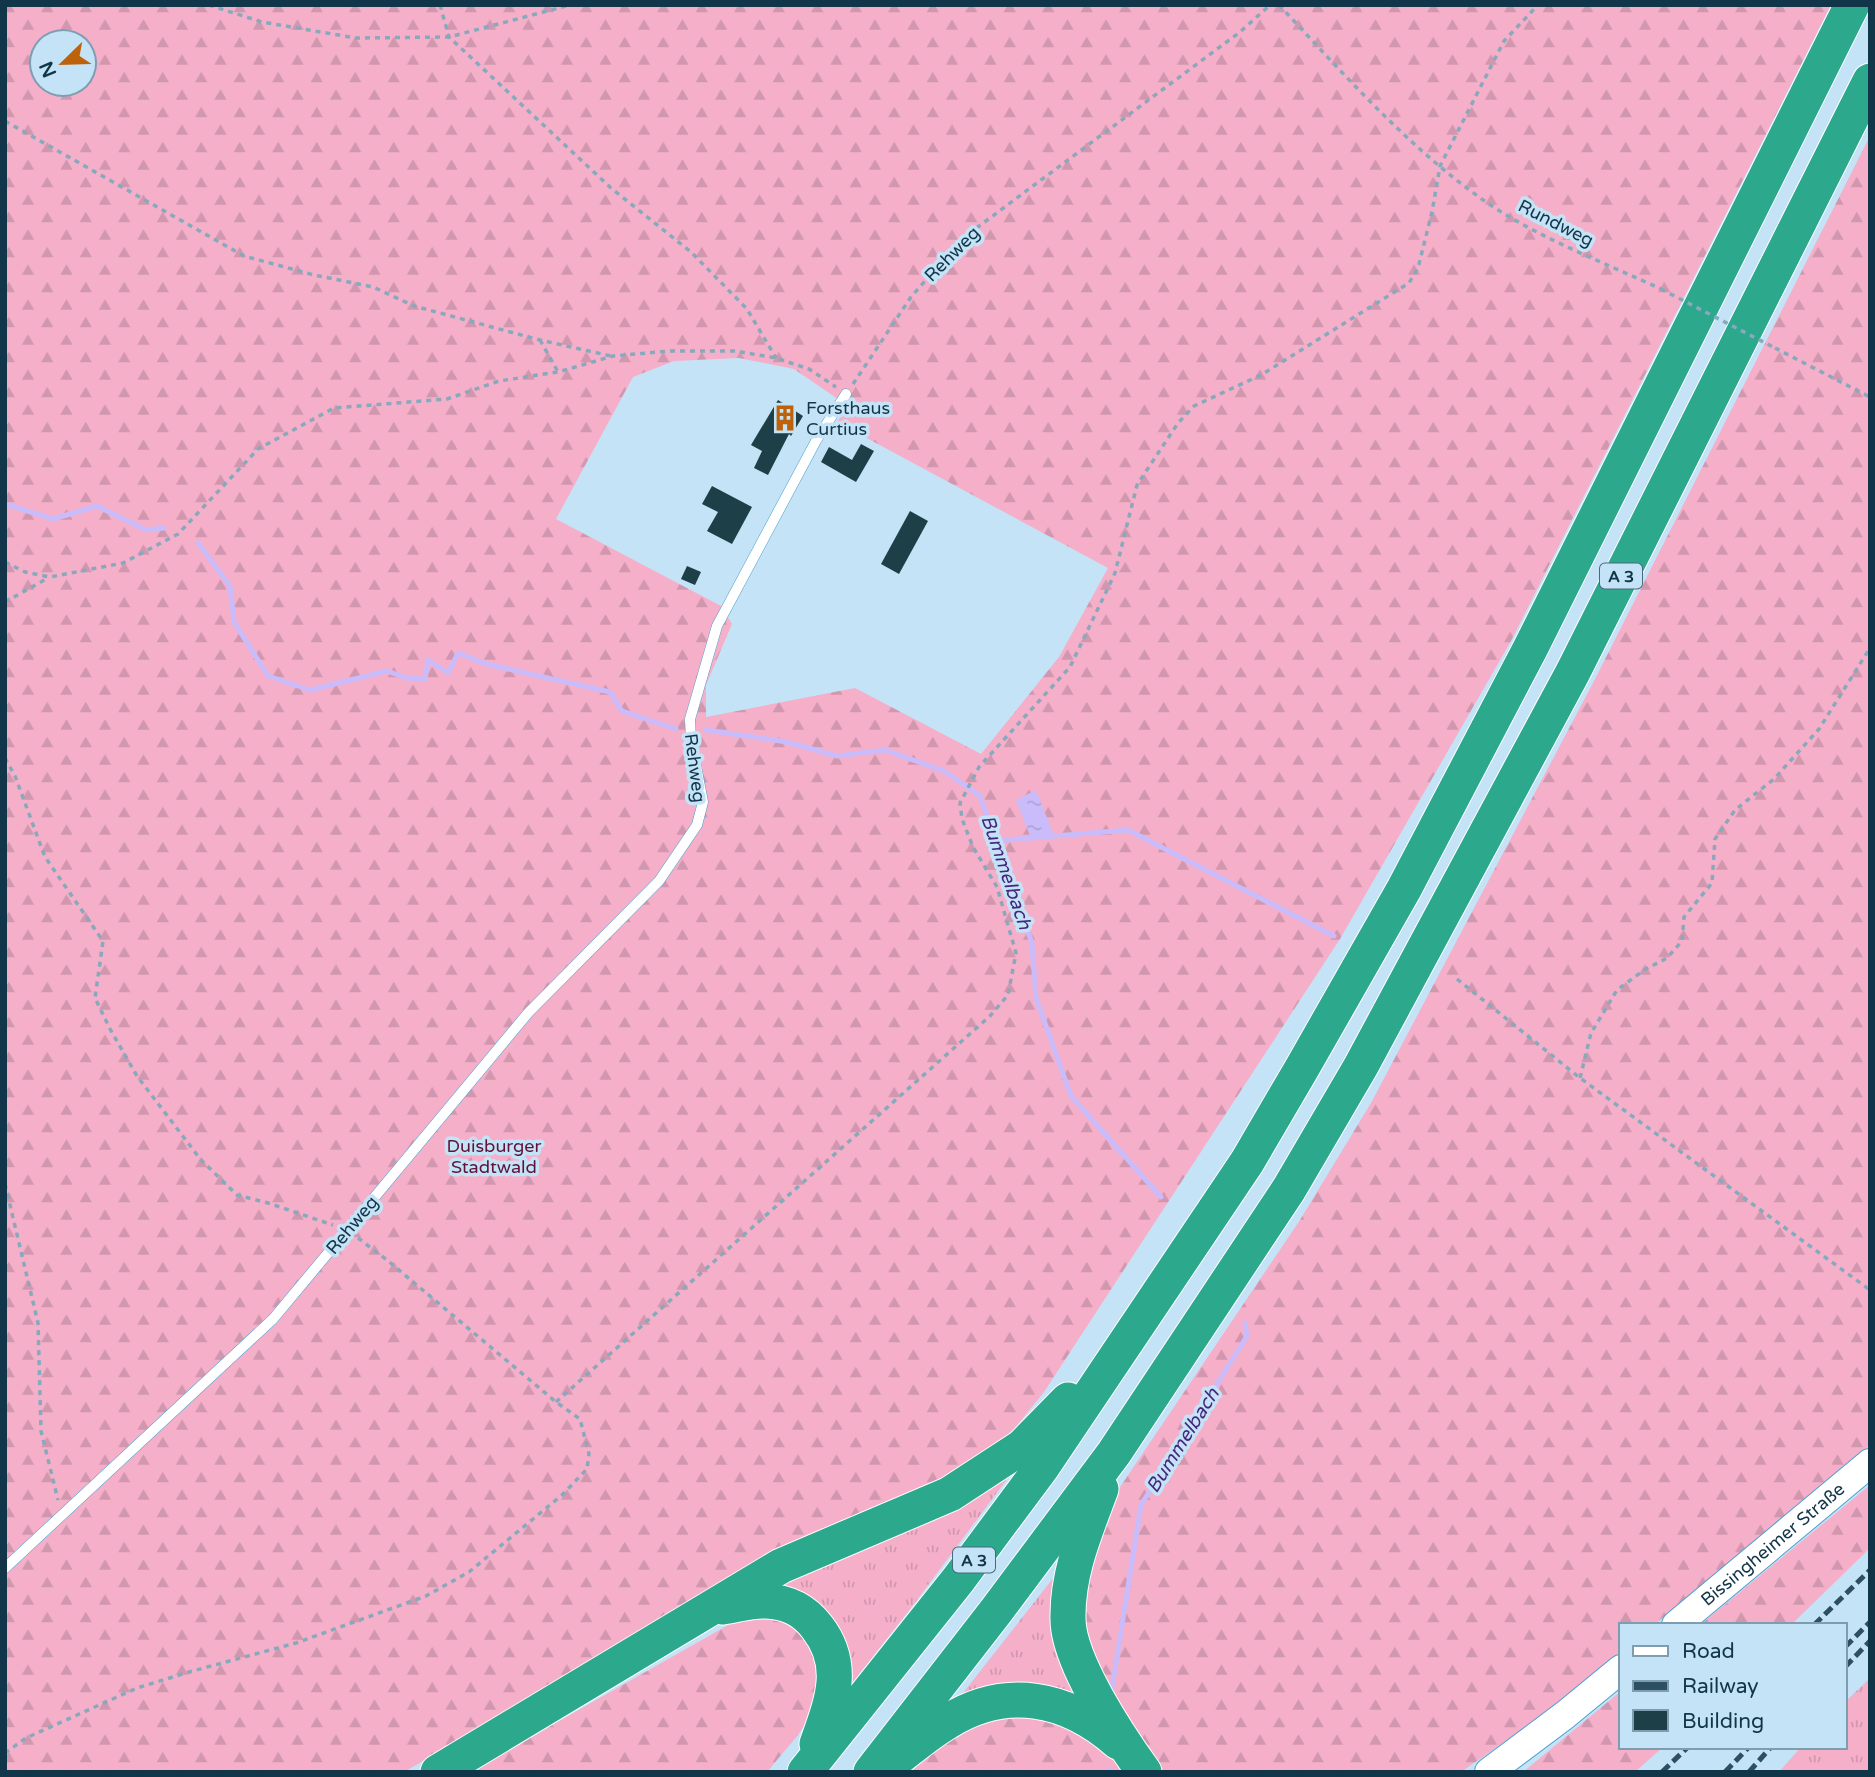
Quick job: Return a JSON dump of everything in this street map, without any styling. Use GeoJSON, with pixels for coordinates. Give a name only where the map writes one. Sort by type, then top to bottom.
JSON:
{"type":"FeatureCollection","features":[{"type":"Feature","properties":{"kind":"highway","name":"A 3"},"geometry":{"type":"LineString","coordinates":[[806,1771],[958,1580],[1042,1467],[1247,1162],[1404,889],[1536,637],[1852,5]]}},
{"type":"Feature","properties":{"kind":"highway","name":"A 3"},"geometry":{"type":"LineString","coordinates":[[870,1772],[996,1611],[1114,1453],[1289,1189],[1361,1066],[1573,672],[1870,81]]}},
{"type":"Feature","properties":{"kind":"highway"},"geometry":{"type":"LineString","coordinates":[[439,1772],[781,1566],[950,1494],[991,1469],[1021,1447],[1128,1341]]}},
{"type":"Feature","properties":{"kind":"highway"},"geometry":{"type":"LineString","coordinates":[[1114,1453],[1077,1554],[1069,1589],[1068,1622],[1078,1660],[1094,1694],[1137,1762]]}},
{"type":"Feature","properties":{"kind":"highway"},"geometry":{"type":"LineString","coordinates":[[713,1608],[764,1601],[786,1605],[806,1614],[828,1641],[835,1664],[832,1701],[806,1771]]}},
{"type":"Feature","properties":{"kind":"highway"},"geometry":{"type":"LineString","coordinates":[[880,1772],[948,1721],[982,1706],[1019,1699],[1046,1702],[1071,1710],[1100,1726],[1137,1762]]}},
{"type":"Feature","properties":{"kind":"main road","name":"Bissingheimer Straße"},"geometry":{"type":"LineString","coordinates":[[1678,1623],[1870,1463]]}},
{"type":"Feature","properties":{"kind":"main road"},"geometry":{"type":"LineString","coordinates":[[1489,1772],[1619,1672]]}},
{"type":"Feature","properties":{"kind":"lane","name":"Rehweg"},"geometry":{"type":"LineString","coordinates":[[5,1568],[273,1319],[528,1013],[659,881],[697,825],[703,802],[691,741],[690,719],[717,626],[817,439],[846,394]]}},
{"type":"Feature","properties":{"kind":"path"},"geometry":{"type":"LineString","coordinates":[[209,5],[262,22],[355,38],[449,37],[570,5]]}},
{"type":"Feature","properties":{"kind":"path"},"geometry":{"type":"LineString","coordinates":[[440,5],[449,37],[611,188],[691,252],[747,309],[776,358]]}},
{"type":"Feature","properties":{"kind":"path","name":"Rehweg"},"geometry":{"type":"LineString","coordinates":[[846,394],[911,296],[963,238],[1240,32],[1270,5]]}},
{"type":"Feature","properties":{"kind":"path","name":"Rundweg"},"geometry":{"type":"LineString","coordinates":[[1279,5],[1376,108],[1481,199],[1536,230],[1661,289],[1870,397]]}},
{"type":"Feature","properties":{"kind":"path"},"geometry":{"type":"LineString","coordinates":[[556,1402],[990,1016],[1008,995],[1016,953],[997,887],[973,847],[961,820],[960,803],[979,768],[1070,667],[1115,573],[1137,485],[1178,423],[1194,405],[1261,374],[1409,283],[1418,268],[1440,166],[1504,41],[1538,5]]}},
{"type":"Feature","properties":{"kind":"path"},"geometry":{"type":"LineString","coordinates":[[5,121],[244,256],[314,275],[373,287],[414,306],[540,340],[613,356]]}},
{"type":"Feature","properties":{"kind":"path"},"geometry":{"type":"LineString","coordinates":[[540,340],[558,372]]}},
{"type":"Feature","properties":{"kind":"path"},"geometry":{"type":"LineString","coordinates":[[5,602],[50,577],[123,563],[178,534],[258,449],[334,408],[446,399],[499,381],[558,372],[613,356],[670,351],[735,351],[776,358],[810,369],[846,394]]}},
{"type":"Feature","properties":{"kind":"path"},"geometry":{"type":"LineString","coordinates":[[5,562],[25,572],[50,577]]}},
{"type":"Feature","properties":{"kind":"path"},"geometry":{"type":"LineString","coordinates":[[1580,1078],[1591,1033],[1617,990],[1644,970],[1667,958],[1682,941],[1684,917],[1712,883],[1715,839],[1735,810],[1774,779],[1819,729],[1870,648]]}},
{"type":"Feature","properties":{"kind":"path"},"geometry":{"type":"LineString","coordinates":[[5,758],[15,776],[45,857],[103,941],[95,998],[110,1029],[137,1076],[201,1160],[237,1195],[347,1231],[387,1260],[556,1402],[580,1419],[589,1454],[587,1469],[562,1495],[469,1572],[426,1596],[296,1643],[200,1668],[138,1688],[26,1738],[5,1753]]}},
{"type":"Feature","properties":{"kind":"path"},"geometry":{"type":"LineString","coordinates":[[1457,979],[1580,1078],[1870,1290]]}},
{"type":"Feature","properties":{"kind":"path"},"geometry":{"type":"LineString","coordinates":[[5,1184],[38,1323],[41,1431],[62,1515]]}},
{"type":"Feature","properties":{"kind":"green space","name":"Duisburger Stadtwald"},"geometry":{"type":"Polygon","coordinates":[[[5,5],[1831,5],[1511,641],[1340,939],[1044,1392],[1009,1435],[960,1474],[679,1613],[404,1772],[5,1772],[5,5]],[[739,358],[674,361],[633,377],[556,519],[721,606],[732,624],[706,685],[706,717],[855,688],[981,754],[1059,657],[1108,568],[837,422],[848,406],[794,369],[739,358]]]}},
{"type":"Feature","properties":{"kind":"green space"},"geometry":{"type":"Polygon","coordinates":[[[1870,136],[1870,1445],[1656,1623],[1619,1623],[1619,1654],[1552,1709],[1461,1772],[1158,1772],[1087,1660],[1078,1588],[1112,1499],[1300,1220],[1371,1103],[1593,683],[1870,136]]]}},
{"type":"Feature","properties":{"kind":"green space"},"geometry":{"type":"Polygon","coordinates":[[[1016,1467],[849,1687],[764,1590],[1016,1467]]]}},
{"type":"Feature","properties":{"kind":"green space"},"geometry":{"type":"Polygon","coordinates":[[[1870,1485],[1870,1548],[1793,1623],[1702,1623],[1870,1485]]]}},
{"type":"Feature","properties":{"kind":"green space"},"geometry":{"type":"Polygon","coordinates":[[[1054,1577],[1057,1578],[1088,1703],[962,1699],[963,1693],[1054,1577]]]}},
{"type":"Feature","properties":{"kind":"green space"},"geometry":{"type":"Polygon","coordinates":[[[782,1613],[815,1641],[822,1698],[798,1735],[767,1772],[469,1772],[744,1616],[782,1613]]]}},
{"type":"Feature","properties":{"kind":"green space"},"geometry":{"type":"Polygon","coordinates":[[[1870,1678],[1870,1772],[1779,1772],[1799,1749],[1847,1749],[1847,1700],[1870,1678]]]}},
{"type":"Feature","properties":{"kind":"green space"},"geometry":{"type":"Polygon","coordinates":[[[1619,1693],[1619,1749],[1661,1749],[1635,1772],[1523,1772],[1619,1693]]]}},
{"type":"Feature","properties":{"kind":"green space"},"geometry":{"type":"Polygon","coordinates":[[[1050,1709],[1131,1772],[902,1772],[951,1727],[1050,1709]]]}},
{"type":"Feature","properties":{"kind":"water"},"geometry":{"type":"Polygon","coordinates":[[[1036,790],[1053,833],[1032,841],[1016,800],[1036,790]]]}},
{"type":"Feature","properties":{"kind":"building"},"geometry":{"type":"Polygon","coordinates":[[[778,400],[803,416],[791,436],[789,434],[768,475],[754,468],[762,451],[751,445],[778,400]]]}},
{"type":"Feature","properties":{"kind":"building"},"geometry":{"type":"Polygon","coordinates":[[[861,444],[874,451],[856,482],[821,462],[829,447],[852,460],[861,444]]]}},
{"type":"Feature","properties":{"kind":"building"},"geometry":{"type":"Polygon","coordinates":[[[712,486],[752,507],[732,544],[707,531],[718,512],[702,504],[712,486]]]}},
{"type":"Feature","properties":{"kind":"building"},"geometry":{"type":"Polygon","coordinates":[[[910,511],[928,521],[899,574],[881,564],[910,511]]]}},
{"type":"Feature","properties":{"kind":"building"},"geometry":{"type":"Polygon","coordinates":[[[687,566],[701,572],[695,585],[681,579],[687,566]]]}},
{"type":"Feature","properties":{"kind":"waterway","name":"Bummelbach"},"geometry":{"type":"LineString","coordinates":[[5,504],[53,519],[97,506],[146,530],[164,528]]}},
{"type":"Feature","properties":{"kind":"waterway","name":"Bummelbach"},"geometry":{"type":"LineString","coordinates":[[198,543],[230,586],[234,622],[268,676],[310,690],[387,671],[407,678],[425,679],[428,660],[448,673],[458,653],[486,664],[610,692],[622,711],[676,729]]}},
{"type":"Feature","properties":{"kind":"waterway","name":"Bummelbach"},"geometry":{"type":"LineString","coordinates":[[706,730],[787,742],[837,756],[885,750],[944,771],[980,796],[1032,943],[1036,998],[1071,1096],[1161,1197]]}},
{"type":"Feature","properties":{"kind":"waterway"},"geometry":{"type":"LineString","coordinates":[[994,841],[1128,830],[1334,936]]}},
{"type":"Feature","properties":{"kind":"waterway","name":"Bummelbach"},"geometry":{"type":"LineString","coordinates":[[1112,1688],[1141,1505],[1247,1336],[1245,1323]]}},
{"type":"Feature","properties":{"kind":"railway"},"geometry":{"type":"LineString","coordinates":[[1816,1623],[1870,1570]]}},
{"type":"Feature","properties":{"kind":"railway"},"geometry":{"type":"LineString","coordinates":[[1847,1645],[1870,1622]]}},
{"type":"Feature","properties":{"kind":"railway"},"geometry":{"type":"LineString","coordinates":[[1847,1665],[1870,1641]]}},
{"type":"Feature","properties":{"kind":"railway"},"geometry":{"type":"LineString","coordinates":[[1662,1772],[1686,1749]]}},
{"type":"Feature","properties":{"kind":"railway"},"geometry":{"type":"LineString","coordinates":[[1725,1772],[1747,1749]]}},
{"type":"Feature","properties":{"kind":"railway"},"geometry":{"type":"LineString","coordinates":[[1749,1772],[1769,1749]]}},
{"type":"Feature","properties":{"kind":"place","name":"Forsthaus Curtius"},"geometry":{"type":"Point","coordinates":[785,418]}}]}
